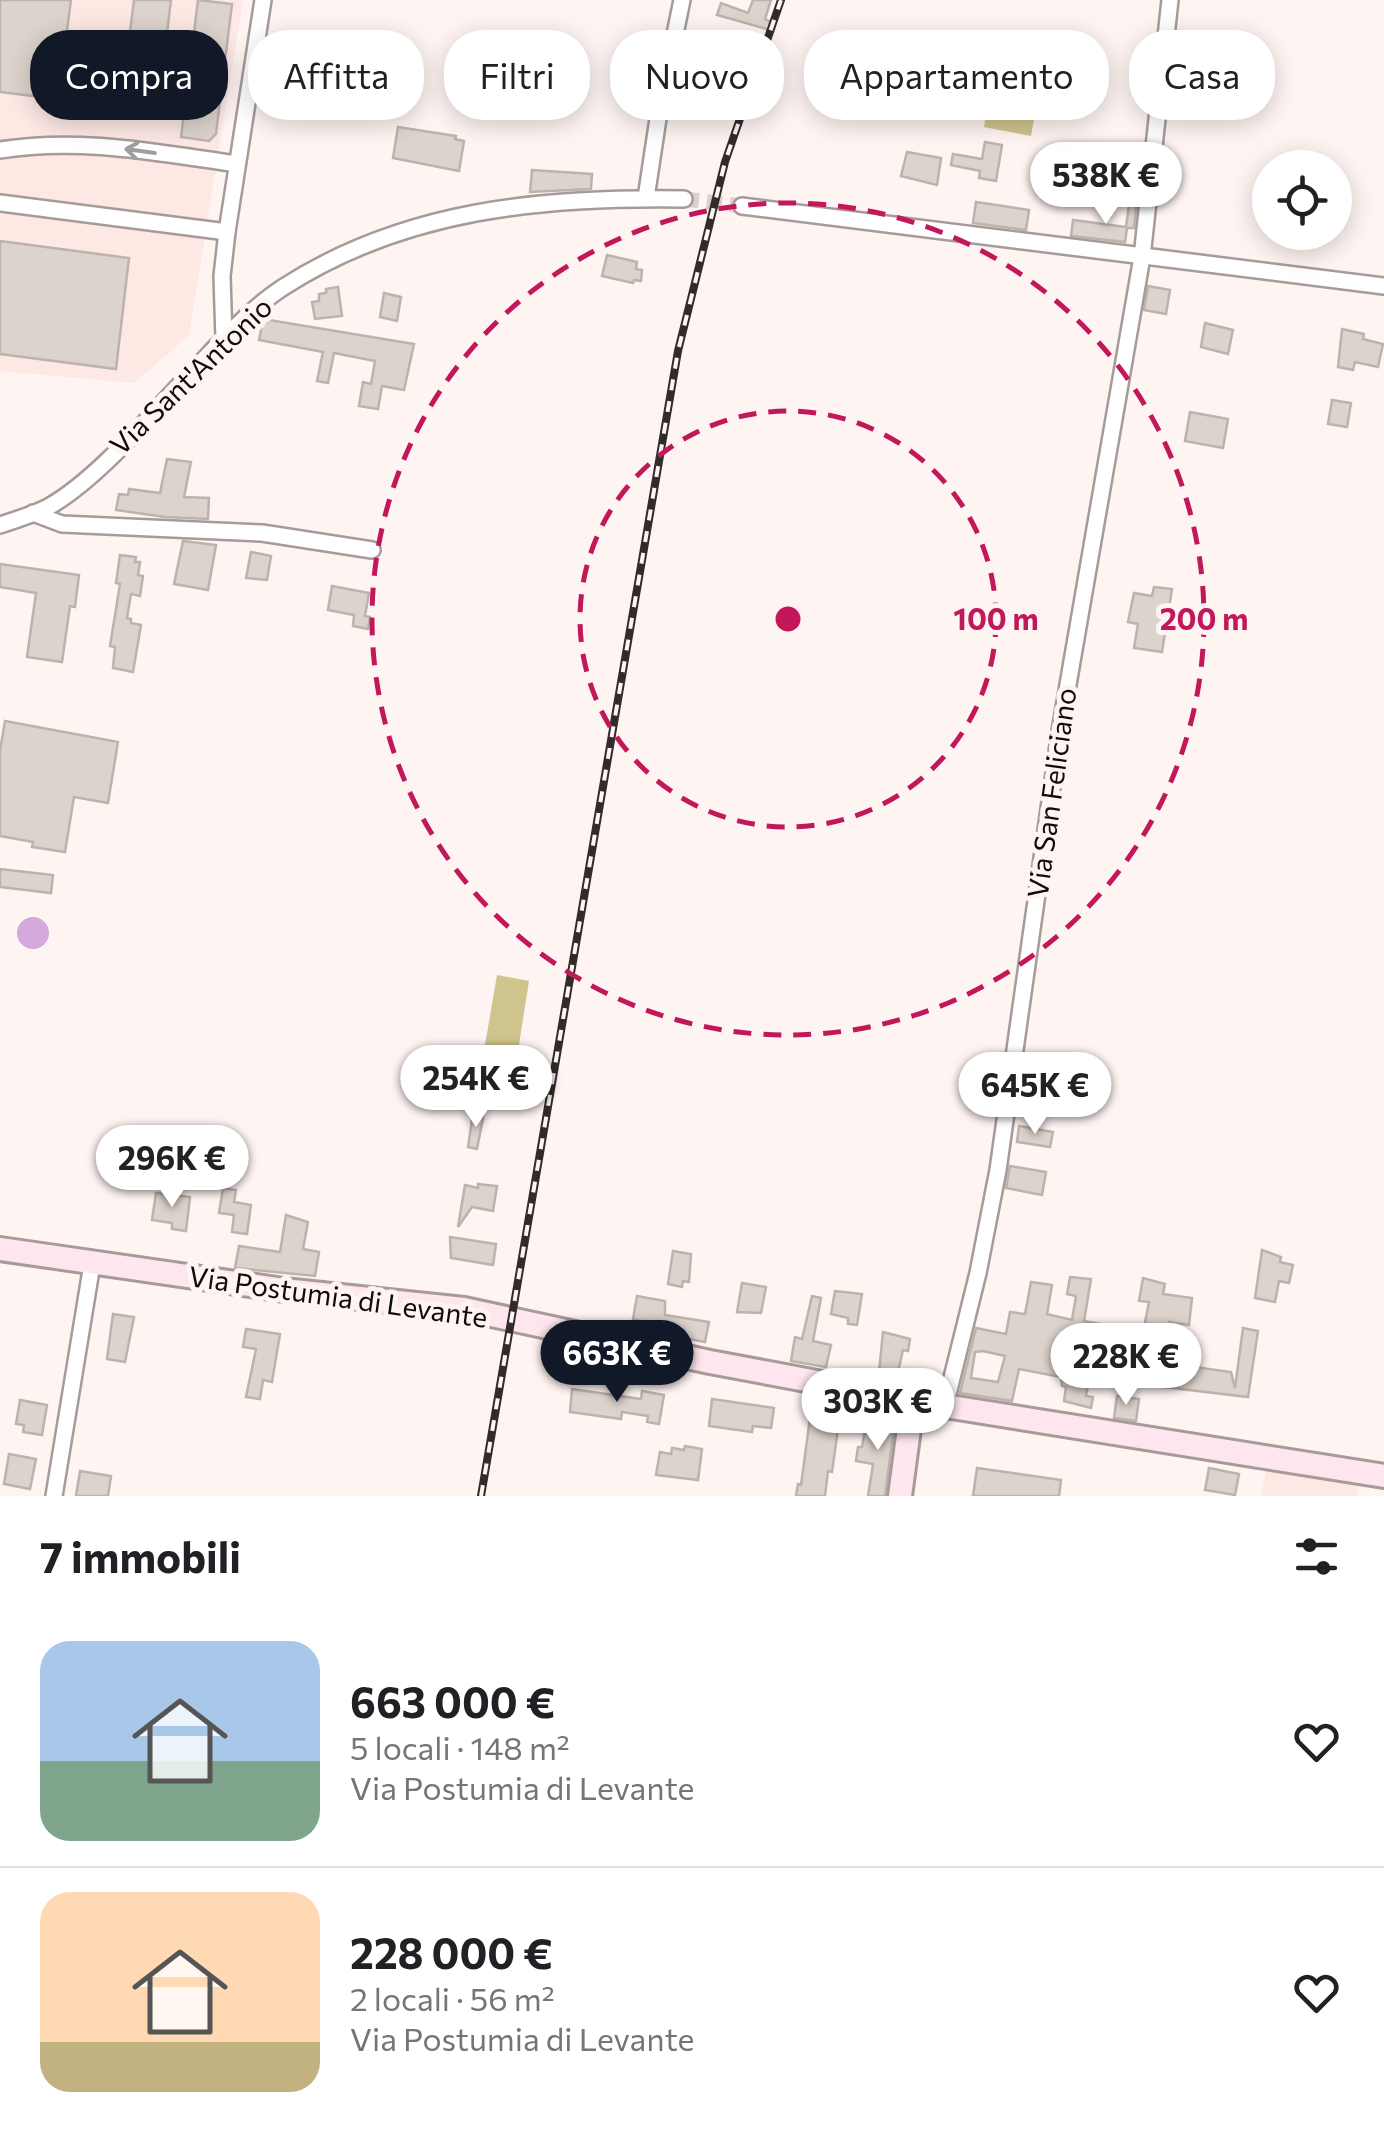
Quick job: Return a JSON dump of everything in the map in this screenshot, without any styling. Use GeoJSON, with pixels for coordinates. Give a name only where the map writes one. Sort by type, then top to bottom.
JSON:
{"type":"FeatureCollection","features":[{"type":"Feature","properties":{"kind":"main road","name":"Via Postumia di Levante"},"geometry":{"type":"LineString","coordinates":[[0,1249],[464,1310],[945,1406],[1384,1476]]}},
{"type":"Feature","properties":{"kind":"main road"},"geometry":{"type":"LineString","coordinates":[[900,1496],[913,1399]]}},
{"type":"Feature","properties":{"kind":"street"},"geometry":{"type":"LineString","coordinates":[[224,339],[222,276],[227,232],[263,0]]}},
{"type":"Feature","properties":{"kind":"street"},"geometry":{"type":"LineString","coordinates":[[646,198],[682,0]]}},
{"type":"Feature","properties":{"kind":"street","name":"Via San Feliciano"},"geometry":{"type":"LineString","coordinates":[[945,1406],[978,1274],[998,1170],[1060,731],[1142,257],[1170,0]]}},
{"type":"Feature","properties":{"kind":"street"},"geometry":{"type":"LineString","coordinates":[[0,150],[29,145],[100,145],[237,164]]}},
{"type":"Feature","properties":{"kind":"street","name":"Via Sant'Antonio"},"geometry":{"type":"LineString","coordinates":[[0,524],[48,507],[84,482],[224,339],[281,289],[376,240],[462,213],[563,200],[684,199]]}},
{"type":"Feature","properties":{"kind":"street"},"geometry":{"type":"LineString","coordinates":[[0,203],[227,232]]}},
{"type":"Feature","properties":{"kind":"street"},"geometry":{"type":"LineString","coordinates":[[742,206],[1384,286]]}},
{"type":"Feature","properties":{"kind":"street"},"geometry":{"type":"LineString","coordinates":[[33,513],[62,524],[262,533],[372,550]]}},
{"type":"Feature","properties":{"kind":"street"},"geometry":{"type":"LineString","coordinates":[[54,1496],[92,1264]]}},
{"type":"Feature","properties":{"kind":"shaded area"},"geometry":{"type":"Polygon","coordinates":[[[0,0],[243,0],[228,93],[228,30],[30,30],[30,120],[224,120],[189,335],[134,383],[0,371],[0,0]]]}},
{"type":"Feature","properties":{"kind":"shaded area"},"geometry":{"type":"Polygon","coordinates":[[[985,120],[1034,120],[1031,136],[984,127],[985,120]]]}},
{"type":"Feature","properties":{"kind":"shaded area"},"geometry":{"type":"Polygon","coordinates":[[[33,917],[44,922],[49,933],[44,944],[33,949],[22,944],[17,933],[22,922],[33,917]]]}},
{"type":"Feature","properties":{"kind":"shaded area"},"geometry":{"type":"Polygon","coordinates":[[[497,975],[529,981],[518,1051],[485,1045],[497,975]]]}},
{"type":"Feature","properties":{"kind":"shaded area"},"geometry":{"type":"Polygon","coordinates":[[[1266,1470],[1359,1484],[1356,1496],[1261,1496],[1266,1470]]]}},
{"type":"Feature","properties":{"kind":"building"},"geometry":{"type":"Polygon","coordinates":[[[0,0],[71,0],[67,30],[30,30],[30,96],[0,92],[0,0]]]}},
{"type":"Feature","properties":{"kind":"building"},"geometry":{"type":"Polygon","coordinates":[[[134,0],[171,0],[167,30],[130,30],[134,0]]]}},
{"type":"Feature","properties":{"kind":"building"},"geometry":{"type":"Polygon","coordinates":[[[198,0],[232,4],[228,36],[228,30],[194,30],[198,0]]]}},
{"type":"Feature","properties":{"kind":"building"},"geometry":{"type":"Polygon","coordinates":[[[753,0],[771,0],[765,19],[773,23],[770,30],[717,15],[721,3],[748,13],[753,0]]]}},
{"type":"Feature","properties":{"kind":"building"},"geometry":{"type":"Polygon","coordinates":[[[183,120],[218,120],[216,134],[209,141],[181,137],[183,120]]]}},
{"type":"Feature","properties":{"kind":"building"},"geometry":{"type":"Polygon","coordinates":[[[398,127],[456,136],[455,139],[464,141],[459,171],[393,158],[398,127]]]}},
{"type":"Feature","properties":{"kind":"building"},"geometry":{"type":"Polygon","coordinates":[[[985,142],[1002,145],[996,181],[979,178],[980,171],[951,165],[953,154],[982,159],[985,142]]]}},
{"type":"Feature","properties":{"kind":"building"},"geometry":{"type":"Polygon","coordinates":[[[907,152],[941,158],[937,185],[901,176],[907,152]]]}},
{"type":"Feature","properties":{"kind":"building"},"geometry":{"type":"Polygon","coordinates":[[[532,170],[592,174],[591,189],[530,192],[532,170]]]}},
{"type":"Feature","properties":{"kind":"building"},"geometry":{"type":"Polygon","coordinates":[[[1081,172],[1101,175],[1096,200],[1084,198],[1086,188],[1078,187],[1081,172]]]}},
{"type":"Feature","properties":{"kind":"building"},"geometry":{"type":"Polygon","coordinates":[[[1130,197],[1137,198],[1134,228],[1127,228],[1125,242],[1071,236],[1073,220],[1126,227],[1130,197]]]}},
{"type":"Feature","properties":{"kind":"building"},"geometry":{"type":"Polygon","coordinates":[[[976,202],[1029,210],[1026,230],[973,223],[976,202]]]}},
{"type":"Feature","properties":{"kind":"building"},"geometry":{"type":"Polygon","coordinates":[[[0,241],[129,258],[116,369],[0,354],[0,241]]]}},
{"type":"Feature","properties":{"kind":"building"},"geometry":{"type":"Polygon","coordinates":[[[607,255],[637,262],[636,269],[642,270],[641,281],[633,283],[602,276],[607,255]]]}},
{"type":"Feature","properties":{"kind":"building"},"geometry":{"type":"Polygon","coordinates":[[[1148,286],[1170,290],[1166,314],[1144,310],[1148,286]]]}},
{"type":"Feature","properties":{"kind":"building"},"geometry":{"type":"Polygon","coordinates":[[[338,287],[342,316],[315,319],[312,302],[319,301],[319,294],[326,293],[326,289],[338,287]]]}},
{"type":"Feature","properties":{"kind":"building"},"geometry":{"type":"Polygon","coordinates":[[[384,293],[401,297],[397,321],[380,317],[384,293]]]}},
{"type":"Feature","properties":{"kind":"building"},"geometry":{"type":"Polygon","coordinates":[[[263,319],[414,344],[404,390],[382,386],[378,409],[359,406],[363,382],[371,384],[375,361],[334,353],[328,383],[317,381],[323,352],[259,340],[263,319]]]}},
{"type":"Feature","properties":{"kind":"building"},"geometry":{"type":"Polygon","coordinates":[[[1205,323],[1233,330],[1228,354],[1201,347],[1205,323]]]}},
{"type":"Feature","properties":{"kind":"building"},"geometry":{"type":"Polygon","coordinates":[[[1342,329],[1383,344],[1378,367],[1355,362],[1353,370],[1338,367],[1342,329]]]}},
{"type":"Feature","properties":{"kind":"building"},"geometry":{"type":"Polygon","coordinates":[[[1332,400],[1351,403],[1347,427],[1328,424],[1332,400]]]}},
{"type":"Feature","properties":{"kind":"building"},"geometry":{"type":"Polygon","coordinates":[[[1190,412],[1228,419],[1223,448],[1185,441],[1190,412]]]}},
{"type":"Feature","properties":{"kind":"building"},"geometry":{"type":"Polygon","coordinates":[[[167,459],[191,462],[184,497],[209,498],[208,519],[116,510],[119,494],[128,495],[129,489],[160,493],[167,459]]]}},
{"type":"Feature","properties":{"kind":"building"},"geometry":{"type":"Polygon","coordinates":[[[183,541],[216,545],[208,590],[174,584],[183,541]]]}},
{"type":"Feature","properties":{"kind":"building"},"geometry":{"type":"Polygon","coordinates":[[[251,552],[271,556],[267,580],[246,578],[251,552]]]}},
{"type":"Feature","properties":{"kind":"building"},"geometry":{"type":"Polygon","coordinates":[[[120,555],[136,557],[135,562],[140,562],[138,575],[143,576],[140,596],[131,594],[127,618],[141,625],[133,672],[113,668],[115,647],[110,646],[120,584],[116,583],[120,555]]]}},
{"type":"Feature","properties":{"kind":"building"},"geometry":{"type":"Polygon","coordinates":[[[0,564],[79,575],[62,662],[27,657],[36,593],[0,587],[0,564]]]}},
{"type":"Feature","properties":{"kind":"building"},"geometry":{"type":"Polygon","coordinates":[[[332,586],[369,593],[365,616],[370,617],[368,629],[353,626],[354,615],[328,610],[332,586]]]}},
{"type":"Feature","properties":{"kind":"building"},"geometry":{"type":"Polygon","coordinates":[[[1154,587],[1172,589],[1162,652],[1134,648],[1138,624],[1128,622],[1134,593],[1152,596],[1154,587]]]}},
{"type":"Feature","properties":{"kind":"building"},"geometry":{"type":"Polygon","coordinates":[[[5,721],[118,742],[108,803],[74,797],[65,852],[32,847],[33,842],[0,836],[0,751],[5,721]]]}},
{"type":"Feature","properties":{"kind":"building"},"geometry":{"type":"Polygon","coordinates":[[[0,869],[53,875],[51,893],[0,887],[0,869]]]}},
{"type":"Feature","properties":{"kind":"building"},"geometry":{"type":"Polygon","coordinates":[[[473,1113],[484,1113],[477,1149],[468,1147],[473,1113]]]}},
{"type":"Feature","properties":{"kind":"building"},"geometry":{"type":"Polygon","coordinates":[[[1019,1126],[1053,1132],[1050,1147],[1017,1142],[1019,1126]]]}},
{"type":"Feature","properties":{"kind":"building"},"geometry":{"type":"Polygon","coordinates":[[[1010,1166],[1046,1172],[1042,1195],[1006,1188],[1010,1166]]]}},
{"type":"Feature","properties":{"kind":"building"},"geometry":{"type":"Polygon","coordinates":[[[478,1184],[497,1186],[493,1211],[472,1207],[458,1227],[465,1185],[478,1188],[478,1184]]]}},
{"type":"Feature","properties":{"kind":"building"},"geometry":{"type":"Polygon","coordinates":[[[223,1188],[236,1190],[234,1202],[251,1205],[247,1234],[232,1232],[234,1215],[219,1213],[223,1188]]]}},
{"type":"Feature","properties":{"kind":"building"},"geometry":{"type":"Polygon","coordinates":[[[156,1193],[190,1197],[186,1231],[172,1229],[172,1223],[152,1220],[156,1193]]]}},
{"type":"Feature","properties":{"kind":"building"},"geometry":{"type":"Polygon","coordinates":[[[286,1215],[308,1222],[303,1249],[319,1252],[315,1276],[235,1268],[239,1246],[280,1252],[286,1215]]]}},
{"type":"Feature","properties":{"kind":"building"},"geometry":{"type":"Polygon","coordinates":[[[450,1237],[496,1244],[493,1265],[451,1258],[450,1237]]]}},
{"type":"Feature","properties":{"kind":"building"},"geometry":{"type":"Polygon","coordinates":[[[1262,1250],[1293,1265],[1289,1283],[1279,1281],[1275,1302],[1255,1298],[1262,1250]]]}},
{"type":"Feature","properties":{"kind":"building"},"geometry":{"type":"Polygon","coordinates":[[[673,1251],[691,1254],[689,1282],[683,1281],[682,1287],[668,1284],[673,1251]]]}},
{"type":"Feature","properties":{"kind":"building"},"geometry":{"type":"Polygon","coordinates":[[[1070,1277],[1091,1279],[1084,1321],[1143,1332],[1149,1302],[1139,1301],[1143,1278],[1165,1284],[1163,1294],[1192,1298],[1189,1325],[1169,1322],[1160,1362],[1231,1372],[1235,1388],[1243,1328],[1258,1331],[1248,1397],[1147,1385],[1128,1371],[1132,1355],[1086,1346],[1082,1379],[1089,1380],[1086,1396],[1093,1397],[1091,1408],[1064,1401],[1066,1387],[1062,1386],[1061,1377],[1019,1369],[1012,1401],[960,1393],[976,1328],[1006,1334],[1010,1312],[1025,1314],[1031,1282],[1052,1285],[1047,1314],[1072,1320],[1076,1296],[1067,1294],[1070,1277]],[[975,1352],[971,1378],[998,1382],[1005,1356],[975,1352]]]}},
{"type":"Feature","properties":{"kind":"building"},"geometry":{"type":"Polygon","coordinates":[[[742,1283],[766,1287],[761,1313],[737,1312],[742,1283]]]}},
{"type":"Feature","properties":{"kind":"building"},"geometry":{"type":"Polygon","coordinates":[[[835,1291],[862,1294],[857,1325],[831,1314],[835,1291]]]}},
{"type":"Feature","properties":{"kind":"building"},"geometry":{"type":"Polygon","coordinates":[[[637,1296],[665,1301],[665,1315],[709,1322],[705,1342],[675,1336],[676,1330],[633,1319],[637,1296]]]}},
{"type":"Feature","properties":{"kind":"building"},"geometry":{"type":"Polygon","coordinates":[[[812,1296],[821,1298],[813,1341],[831,1345],[826,1367],[791,1361],[795,1337],[802,1339],[812,1296]]]}},
{"type":"Feature","properties":{"kind":"building"},"geometry":{"type":"Polygon","coordinates":[[[113,1314],[134,1317],[125,1362],[107,1359],[113,1314]]]}},
{"type":"Feature","properties":{"kind":"building"},"geometry":{"type":"Polygon","coordinates":[[[246,1329],[280,1334],[272,1382],[263,1380],[260,1399],[246,1397],[256,1349],[243,1347],[246,1329]]]}},
{"type":"Feature","properties":{"kind":"building"},"geometry":{"type":"Polygon","coordinates":[[[883,1332],[910,1339],[897,1376],[879,1372],[883,1332]]]}},
{"type":"Feature","properties":{"kind":"building"},"geometry":{"type":"Polygon","coordinates":[[[572,1389],[641,1399],[642,1391],[664,1395],[659,1424],[647,1422],[648,1416],[622,1412],[621,1419],[570,1412],[572,1389]]]}},
{"type":"Feature","properties":{"kind":"building"},"geometry":{"type":"Polygon","coordinates":[[[1117,1396],[1139,1399],[1136,1421],[1114,1418],[1117,1396]]]}},
{"type":"Feature","properties":{"kind":"building"},"geometry":{"type":"Polygon","coordinates":[[[712,1399],[774,1408],[771,1428],[753,1426],[752,1432],[709,1426],[712,1399]]]}},
{"type":"Feature","properties":{"kind":"building"},"geometry":{"type":"Polygon","coordinates":[[[20,1400],[47,1405],[42,1435],[23,1432],[24,1425],[16,1424],[20,1400]]]}},
{"type":"Feature","properties":{"kind":"building"},"geometry":{"type":"Polygon","coordinates":[[[872,1416],[895,1420],[885,1496],[868,1496],[873,1464],[856,1461],[872,1416]]]}},
{"type":"Feature","properties":{"kind":"building"},"geometry":{"type":"Polygon","coordinates":[[[810,1418],[839,1422],[825,1496],[796,1496],[810,1418]]]}},
{"type":"Feature","properties":{"kind":"building"},"geometry":{"type":"Polygon","coordinates":[[[685,1446],[702,1449],[698,1480],[656,1475],[660,1452],[671,1454],[672,1448],[684,1450],[685,1446]]]}},
{"type":"Feature","properties":{"kind":"building"},"geometry":{"type":"Polygon","coordinates":[[[9,1454],[36,1459],[30,1489],[4,1484],[9,1454]]]}},
{"type":"Feature","properties":{"kind":"building"},"geometry":{"type":"Polygon","coordinates":[[[977,1468],[1061,1480],[1059,1496],[973,1496],[977,1468]]]}},
{"type":"Feature","properties":{"kind":"building"},"geometry":{"type":"Polygon","coordinates":[[[1209,1468],[1239,1474],[1235,1495],[1205,1490],[1209,1468]]]}},
{"type":"Feature","properties":{"kind":"building"},"geometry":{"type":"Polygon","coordinates":[[[80,1471],[111,1476],[108,1496],[76,1496],[80,1471]]]}},
{"type":"Feature","properties":{"kind":"tunnel"},"geometry":{"type":"LineString","coordinates":[[684,199],[742,206]]}},
{"type":"Feature","properties":{"kind":"railway"},"geometry":{"type":"LineString","coordinates":[[481,1496],[678,351],[725,162],[781,0]]}}]}
